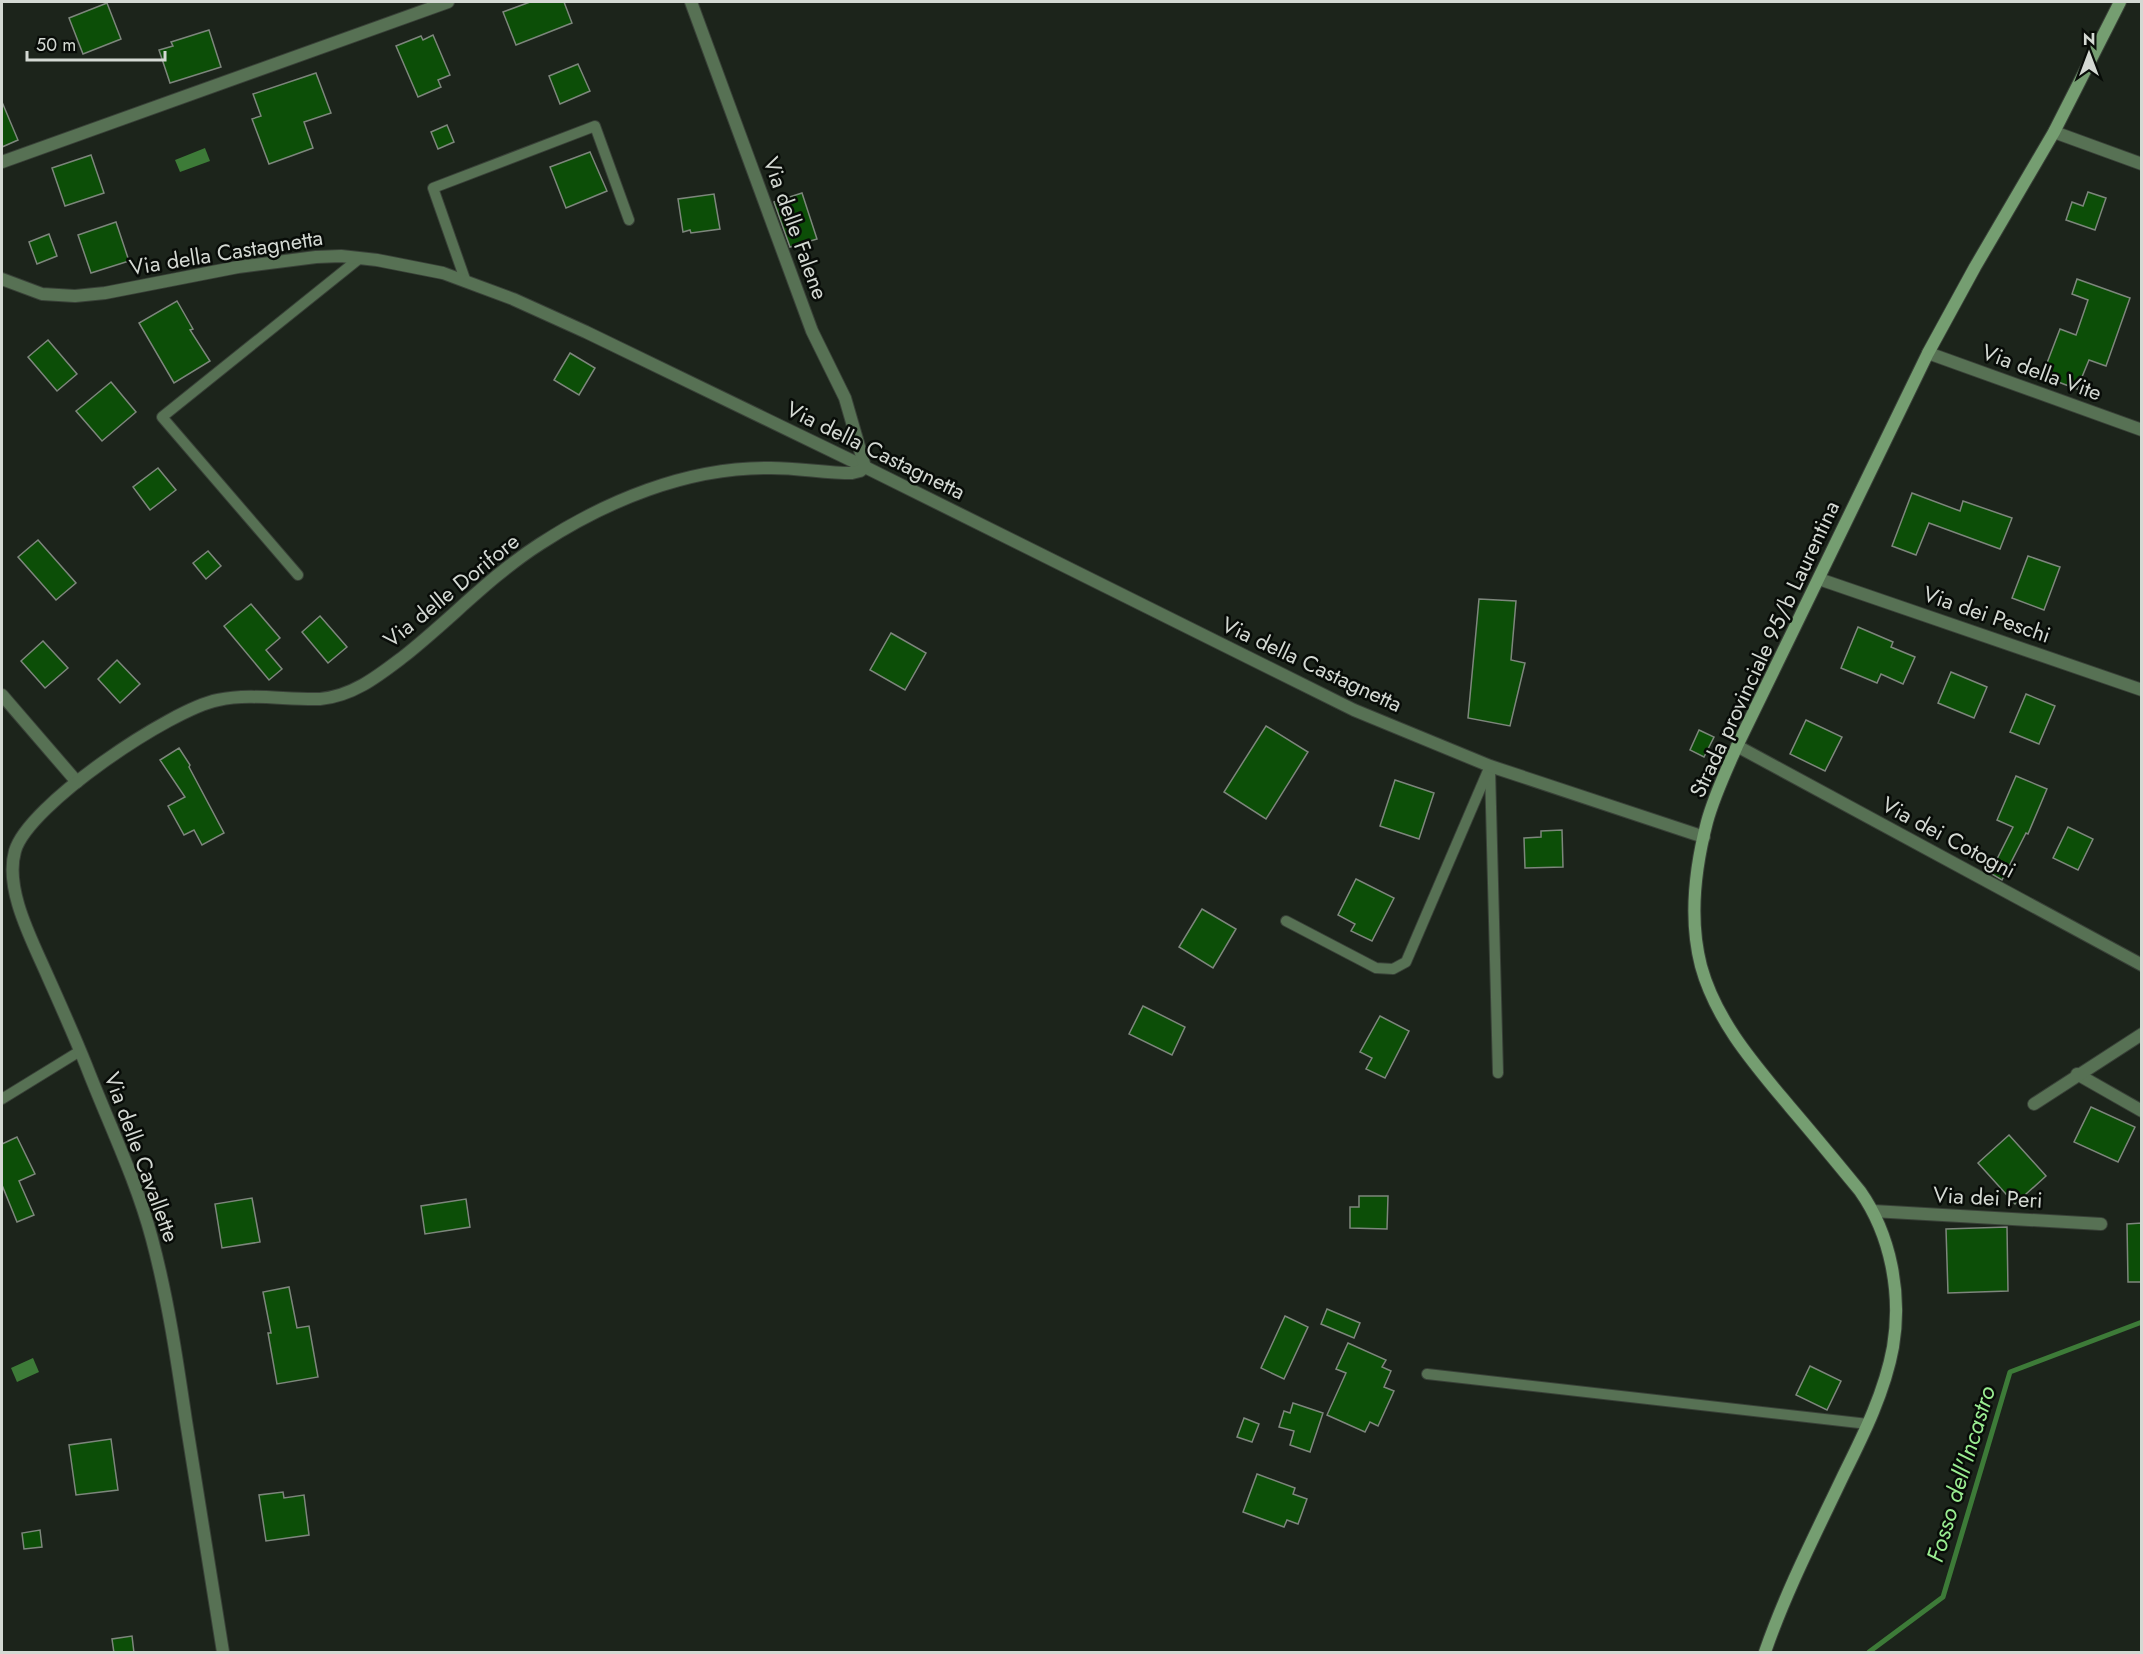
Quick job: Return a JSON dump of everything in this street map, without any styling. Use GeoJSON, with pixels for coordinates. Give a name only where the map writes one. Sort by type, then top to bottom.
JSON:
{"type":"FeatureCollection","features":[{"type":"Feature","properties":{"kind":"main road","name":"Strada provinciale 95/b Laurentina"},"geometry":{"type":"LineString","coordinates":[[1765,1653],[1789,1590],[1868,1424],[1893,1349],[1895,1299],[1889,1253],[1884,1234],[1873,1211],[1860,1191],[1764,1076],[1732,1032],[1714,1001],[1702,968],[1696,932],[1695,900],[1704,837],[1718,792],[1737,746],[1928,353],[2054,132],[2120,2]]}},
{"type":"Feature","properties":{"kind":"street"},"geometry":{"type":"LineString","coordinates":[[2,162],[448,2]]}},
{"type":"Feature","properties":{"kind":"street","name":"Via delle Falene"},"geometry":{"type":"LineString","coordinates":[[691,2],[812,331],[848,406],[865,467]]}},
{"type":"Feature","properties":{"kind":"street"},"geometry":{"type":"LineString","coordinates":[[2054,132],[2142,164]]}},
{"type":"Feature","properties":{"kind":"street","name":"Via della Castagnetta"},"geometry":{"type":"LineString","coordinates":[[2,279],[24,289],[49,295],[86,295],[272,262],[316,257],[360,258],[420,267],[466,282],[561,320],[865,467],[1328,698],[1490,766],[1704,837]]}},
{"type":"Feature","properties":{"kind":"street","name":"Via della Vite"},"geometry":{"type":"LineString","coordinates":[[1928,353],[2142,430]]}},
{"type":"Feature","properties":{"kind":"street","name":"Via delle Dorifore"},"geometry":{"type":"LineString","coordinates":[[77,782],[103,761],[131,743],[199,706],[218,700],[240,698],[332,698],[354,690],[376,677],[435,632],[490,582],[539,544],[594,513],[633,497],[685,479],[729,470],[769,468],[852,473],[865,467]]}},
{"type":"Feature","properties":{"kind":"street","name":"Via dei Peschi"},"geometry":{"type":"LineString","coordinates":[[1819,579],[2142,690]]}},
{"type":"Feature","properties":{"kind":"street"},"geometry":{"type":"LineString","coordinates":[[2,695],[77,782]]}},
{"type":"Feature","properties":{"kind":"street","name":"Via dei Cotogni"},"geometry":{"type":"LineString","coordinates":[[1737,746],[2142,965]]}},
{"type":"Feature","properties":{"kind":"street","name":"Via delle Cavallette"},"geometry":{"type":"LineString","coordinates":[[77,782],[25,833],[16,848],[13,872],[20,910],[80,1051],[141,1204],[156,1256],[170,1316],[223,1653]]}},
{"type":"Feature","properties":{"kind":"street"},"geometry":{"type":"LineString","coordinates":[[2034,1104],[2142,1034]]}},
{"type":"Feature","properties":{"kind":"street"},"geometry":{"type":"LineString","coordinates":[[2077,1074],[2142,1110]]}},
{"type":"Feature","properties":{"kind":"street","name":"Via dei Peri"},"geometry":{"type":"LineString","coordinates":[[1873,1211],[2101,1224]]}},
{"type":"Feature","properties":{"kind":"lane"},"geometry":{"type":"LineString","coordinates":[[466,282],[433,188],[595,126],[629,220]]}},
{"type":"Feature","properties":{"kind":"lane"},"geometry":{"type":"LineString","coordinates":[[298,575],[162,417],[360,258]]}},
{"type":"Feature","properties":{"kind":"lane"},"geometry":{"type":"LineString","coordinates":[[1286,921],[1377,968],[1393,969],[1400,966],[1409,957],[1490,766]]}},
{"type":"Feature","properties":{"kind":"lane"},"geometry":{"type":"LineString","coordinates":[[1490,766],[1498,1073]]}},
{"type":"Feature","properties":{"kind":"lane"},"geometry":{"type":"LineString","coordinates":[[2,1099],[80,1051]]}},
{"type":"Feature","properties":{"kind":"lane"},"geometry":{"type":"LineString","coordinates":[[1427,1374],[1868,1424]]}},
{"type":"Feature","properties":{"kind":"shaded area"},"geometry":{"type":"Polygon","coordinates":[[[205,148],[210,161],[180,172],[175,160],[205,148]]]}},
{"type":"Feature","properties":{"kind":"shaded area"},"geometry":{"type":"Polygon","coordinates":[[[33,1358],[39,1372],[17,1382],[11,1368],[33,1358]]]}},
{"type":"Feature","properties":{"kind":"building"},"geometry":{"type":"Polygon","coordinates":[[[530,2],[564,2],[572,23],[516,45],[503,12],[530,2]]]}},
{"type":"Feature","properties":{"kind":"building"},"geometry":{"type":"Polygon","coordinates":[[[107,3],[121,39],[83,54],[69,18],[107,3]]]}},
{"type":"Feature","properties":{"kind":"building"},"geometry":{"type":"Polygon","coordinates":[[[209,30],[221,67],[170,83],[159,50],[173,46],[171,42],[209,30]]]}},
{"type":"Feature","properties":{"kind":"building"},"geometry":{"type":"Polygon","coordinates":[[[433,35],[450,75],[438,80],[441,87],[418,97],[396,46],[421,36],[423,40],[433,35]]]}},
{"type":"Feature","properties":{"kind":"building"},"geometry":{"type":"Polygon","coordinates":[[[578,64],[590,91],[560,104],[549,76],[578,64]]]}},
{"type":"Feature","properties":{"kind":"building"},"geometry":{"type":"Polygon","coordinates":[[[316,73],[331,113],[304,122],[313,148],[269,164],[252,119],[261,116],[253,94],[316,73]]]}},
{"type":"Feature","properties":{"kind":"building"},"geometry":{"type":"Polygon","coordinates":[[[2,102],[18,140],[2,147],[2,102]]]}},
{"type":"Feature","properties":{"kind":"building"},"geometry":{"type":"Polygon","coordinates":[[[447,125],[454,142],[438,149],[431,132],[447,125]]]}},
{"type":"Feature","properties":{"kind":"building"},"geometry":{"type":"Polygon","coordinates":[[[590,152],[607,191],[566,208],[550,167],[590,152]]]}},
{"type":"Feature","properties":{"kind":"building"},"geometry":{"type":"Polygon","coordinates":[[[91,155],[104,193],[65,206],[52,168],[91,155]]]}},
{"type":"Feature","properties":{"kind":"building"},"geometry":{"type":"Polygon","coordinates":[[[2088,192],[2106,198],[2095,230],[2066,220],[2072,202],[2083,206],[2088,192]]]}},
{"type":"Feature","properties":{"kind":"building"},"geometry":{"type":"Polygon","coordinates":[[[802,193],[817,239],[790,247],[774,202],[802,193]]]}},
{"type":"Feature","properties":{"kind":"building"},"geometry":{"type":"Polygon","coordinates":[[[714,194],[720,229],[683,232],[678,199],[714,194]]]}},
{"type":"Feature","properties":{"kind":"building"},"geometry":{"type":"Polygon","coordinates":[[[116,222],[129,261],[91,273],[78,235],[116,222]]]}},
{"type":"Feature","properties":{"kind":"building"},"geometry":{"type":"Polygon","coordinates":[[[49,234],[57,256],[37,264],[29,242],[49,234]]]}},
{"type":"Feature","properties":{"kind":"building"},"geometry":{"type":"Polygon","coordinates":[[[2077,279],[2130,298],[2106,366],[2089,360],[2077,389],[2042,376],[2060,329],[2076,335],[2088,300],[2072,294],[2077,279]]]}},
{"type":"Feature","properties":{"kind":"building"},"geometry":{"type":"Polygon","coordinates":[[[177,301],[193,329],[190,330],[210,361],[174,383],[139,323],[177,301]]]}},
{"type":"Feature","properties":{"kind":"building"},"geometry":{"type":"Polygon","coordinates":[[[48,340],[77,374],[57,391],[28,357],[48,340]]]}},
{"type":"Feature","properties":{"kind":"building"},"geometry":{"type":"Polygon","coordinates":[[[570,353],[595,368],[579,395],[554,380],[570,353]]]}},
{"type":"Feature","properties":{"kind":"building"},"geometry":{"type":"Polygon","coordinates":[[[111,382],[136,412],[102,441],[76,411],[111,382]]]}},
{"type":"Feature","properties":{"kind":"building"},"geometry":{"type":"Polygon","coordinates":[[[158,468],[176,490],[150,510],[133,487],[158,468]]]}},
{"type":"Feature","properties":{"kind":"building"},"geometry":{"type":"Polygon","coordinates":[[[1912,493],[1960,511],[1963,501],[2012,518],[2000,549],[1929,523],[1916,555],[1892,546],[1912,493]]]}},
{"type":"Feature","properties":{"kind":"building"},"geometry":{"type":"Polygon","coordinates":[[[38,540],[76,583],[56,600],[18,557],[38,540]]]}},
{"type":"Feature","properties":{"kind":"building"},"geometry":{"type":"Polygon","coordinates":[[[208,551],[221,566],[206,579],[193,563],[208,551]]]}},
{"type":"Feature","properties":{"kind":"building"},"geometry":{"type":"Polygon","coordinates":[[[2028,556],[2060,567],[2044,610],[2012,598],[2028,556]]]}},
{"type":"Feature","properties":{"kind":"building"},"geometry":{"type":"Polygon","coordinates":[[[1479,599],[1516,601],[1511,660],[1525,663],[1510,726],[1468,718],[1479,599]]]}},
{"type":"Feature","properties":{"kind":"building"},"geometry":{"type":"Polygon","coordinates":[[[251,604],[280,638],[266,650],[282,669],[269,680],[224,626],[251,604]]]}},
{"type":"Feature","properties":{"kind":"building"},"geometry":{"type":"Polygon","coordinates":[[[320,616],[347,647],[328,663],[302,632],[320,616]]]}},
{"type":"Feature","properties":{"kind":"building"},"geometry":{"type":"Polygon","coordinates":[[[1858,627],[1893,642],[1891,647],[1915,657],[1903,684],[1881,674],[1877,683],[1841,668],[1858,627]]]}},
{"type":"Feature","properties":{"kind":"building"},"geometry":{"type":"Polygon","coordinates":[[[891,633],[926,653],[905,690],[870,670],[891,633]]]}},
{"type":"Feature","properties":{"kind":"building"},"geometry":{"type":"Polygon","coordinates":[[[43,641],[68,668],[45,688],[21,661],[43,641]]]}},
{"type":"Feature","properties":{"kind":"building"},"geometry":{"type":"Polygon","coordinates":[[[117,660],[140,684],[120,703],[98,679],[117,660]]]}},
{"type":"Feature","properties":{"kind":"building"},"geometry":{"type":"Polygon","coordinates":[[[1951,672],[1987,687],[1974,718],[1938,703],[1951,672]]]}},
{"type":"Feature","properties":{"kind":"building"},"geometry":{"type":"Polygon","coordinates":[[[2026,694],[2055,706],[2039,744],[2010,732],[2026,694]]]}},
{"type":"Feature","properties":{"kind":"building"},"geometry":{"type":"Polygon","coordinates":[[[1806,720],[1842,737],[1825,771],[1790,754],[1806,720]]]}},
{"type":"Feature","properties":{"kind":"building"},"geometry":{"type":"Polygon","coordinates":[[[1266,726],[1308,752],[1266,819],[1224,792],[1266,726]]]}},
{"type":"Feature","properties":{"kind":"building"},"geometry":{"type":"Polygon","coordinates":[[[1699,730],[1714,737],[1704,757],[1690,750],[1699,730]]]}},
{"type":"Feature","properties":{"kind":"building"},"geometry":{"type":"Polygon","coordinates":[[[179,748],[224,833],[202,845],[194,830],[184,835],[168,806],[185,797],[160,760],[179,748]]]}},
{"type":"Feature","properties":{"kind":"building"},"geometry":{"type":"Polygon","coordinates":[[[2016,776],[2047,789],[2028,834],[2026,833],[2002,880],[1990,873],[2013,827],[1997,820],[2016,776]]]}},
{"type":"Feature","properties":{"kind":"building"},"geometry":{"type":"Polygon","coordinates":[[[1395,780],[1434,793],[1419,839],[1380,826],[1395,780]]]}},
{"type":"Feature","properties":{"kind":"building"},"geometry":{"type":"Polygon","coordinates":[[[2068,827],[2093,839],[2078,870],[2053,858],[2068,827]]]}},
{"type":"Feature","properties":{"kind":"building"},"geometry":{"type":"Polygon","coordinates":[[[1562,830],[1563,867],[1525,868],[1524,838],[1541,837],[1541,831],[1562,830]]]}},
{"type":"Feature","properties":{"kind":"building"},"geometry":{"type":"Polygon","coordinates":[[[1356,879],[1394,898],[1372,941],[1351,931],[1355,924],[1338,915],[1356,879]]]}},
{"type":"Feature","properties":{"kind":"building"},"geometry":{"type":"Polygon","coordinates":[[[1202,909],[1236,929],[1213,968],[1179,947],[1202,909]]]}},
{"type":"Feature","properties":{"kind":"building"},"geometry":{"type":"Polygon","coordinates":[[[1143,1006],[1185,1027],[1172,1055],[1129,1034],[1143,1006]]]}},
{"type":"Feature","properties":{"kind":"building"},"geometry":{"type":"Polygon","coordinates":[[[1380,1016],[1409,1031],[1385,1078],[1366,1069],[1372,1058],[1360,1052],[1380,1016]]]}},
{"type":"Feature","properties":{"kind":"building"},"geometry":{"type":"Polygon","coordinates":[[[2091,1107],[2135,1127],[2118,1162],[2074,1142],[2091,1107]]]}},
{"type":"Feature","properties":{"kind":"building"},"geometry":{"type":"Polygon","coordinates":[[[2009,1135],[2046,1176],[2015,1204],[1978,1163],[2009,1135]]]}},
{"type":"Feature","properties":{"kind":"building"},"geometry":{"type":"Polygon","coordinates":[[[17,1137],[35,1174],[19,1181],[34,1215],[17,1222],[2,1185],[2,1144],[17,1137]]]}},
{"type":"Feature","properties":{"kind":"building"},"geometry":{"type":"Polygon","coordinates":[[[1359,1196],[1388,1196],[1387,1229],[1350,1228],[1350,1207],[1359,1207],[1359,1196]]]}},
{"type":"Feature","properties":{"kind":"building"},"geometry":{"type":"Polygon","coordinates":[[[252,1198],[260,1242],[222,1248],[215,1204],[252,1198]]]}},
{"type":"Feature","properties":{"kind":"building"},"geometry":{"type":"Polygon","coordinates":[[[466,1199],[470,1227],[425,1234],[421,1206],[466,1199]]]}},
{"type":"Feature","properties":{"kind":"building"},"geometry":{"type":"Polygon","coordinates":[[[2142,1223],[2142,1282],[2128,1282],[2127,1224],[2142,1223]]]}},
{"type":"Feature","properties":{"kind":"building"},"geometry":{"type":"Polygon","coordinates":[[[2007,1227],[2008,1291],[1948,1293],[1946,1229],[2007,1227]]]}},
{"type":"Feature","properties":{"kind":"building"},"geometry":{"type":"Polygon","coordinates":[[[289,1287],[297,1328],[309,1326],[318,1377],[277,1384],[263,1292],[289,1287]]]}},
{"type":"Feature","properties":{"kind":"building"},"geometry":{"type":"Polygon","coordinates":[[[1327,1309],[1360,1323],[1354,1338],[1321,1324],[1327,1309]]]}},
{"type":"Feature","properties":{"kind":"building"},"geometry":{"type":"Polygon","coordinates":[[[1285,1316],[1308,1327],[1284,1379],[1261,1368],[1285,1316]]]}},
{"type":"Feature","properties":{"kind":"building"},"geometry":{"type":"Polygon","coordinates":[[[1348,1343],[1386,1360],[1382,1367],[1391,1371],[1384,1387],[1394,1391],[1378,1426],[1370,1422],[1365,1432],[1327,1415],[1346,1373],[1336,1369],[1348,1343]]]}},
{"type":"Feature","properties":{"kind":"building"},"geometry":{"type":"Polygon","coordinates":[[[1810,1366],[1841,1381],[1827,1410],[1796,1395],[1810,1366]]]}},
{"type":"Feature","properties":{"kind":"building"},"geometry":{"type":"Polygon","coordinates":[[[1293,1403],[1323,1413],[1310,1452],[1290,1445],[1294,1431],[1279,1427],[1284,1411],[1290,1413],[1293,1403]]]}},
{"type":"Feature","properties":{"kind":"building"},"geometry":{"type":"Polygon","coordinates":[[[1244,1418],[1259,1424],[1252,1442],[1237,1437],[1244,1418]]]}},
{"type":"Feature","properties":{"kind":"building"},"geometry":{"type":"Polygon","coordinates":[[[111,1439],[118,1490],[76,1495],[69,1445],[111,1439]]]}},
{"type":"Feature","properties":{"kind":"building"},"geometry":{"type":"Polygon","coordinates":[[[1257,1474],[1295,1488],[1293,1494],[1307,1499],[1298,1524],[1287,1520],[1284,1527],[1243,1512],[1257,1474]]]}},
{"type":"Feature","properties":{"kind":"building"},"geometry":{"type":"Polygon","coordinates":[[[283,1492],[284,1498],[304,1495],[309,1535],[266,1541],[259,1495],[283,1492]]]}},
{"type":"Feature","properties":{"kind":"building"},"geometry":{"type":"Polygon","coordinates":[[[40,1530],[42,1547],[24,1549],[22,1533],[40,1530]]]}},
{"type":"Feature","properties":{"kind":"building"},"geometry":{"type":"Polygon","coordinates":[[[132,1636],[134,1653],[114,1653],[112,1639],[132,1636]]]}},
{"type":"Feature","properties":{"kind":"waterway","name":"Fosso dell'Incastro"},"geometry":{"type":"LineString","coordinates":[[1869,1652],[1943,1597],[2010,1372],[2142,1322]]}}]}
